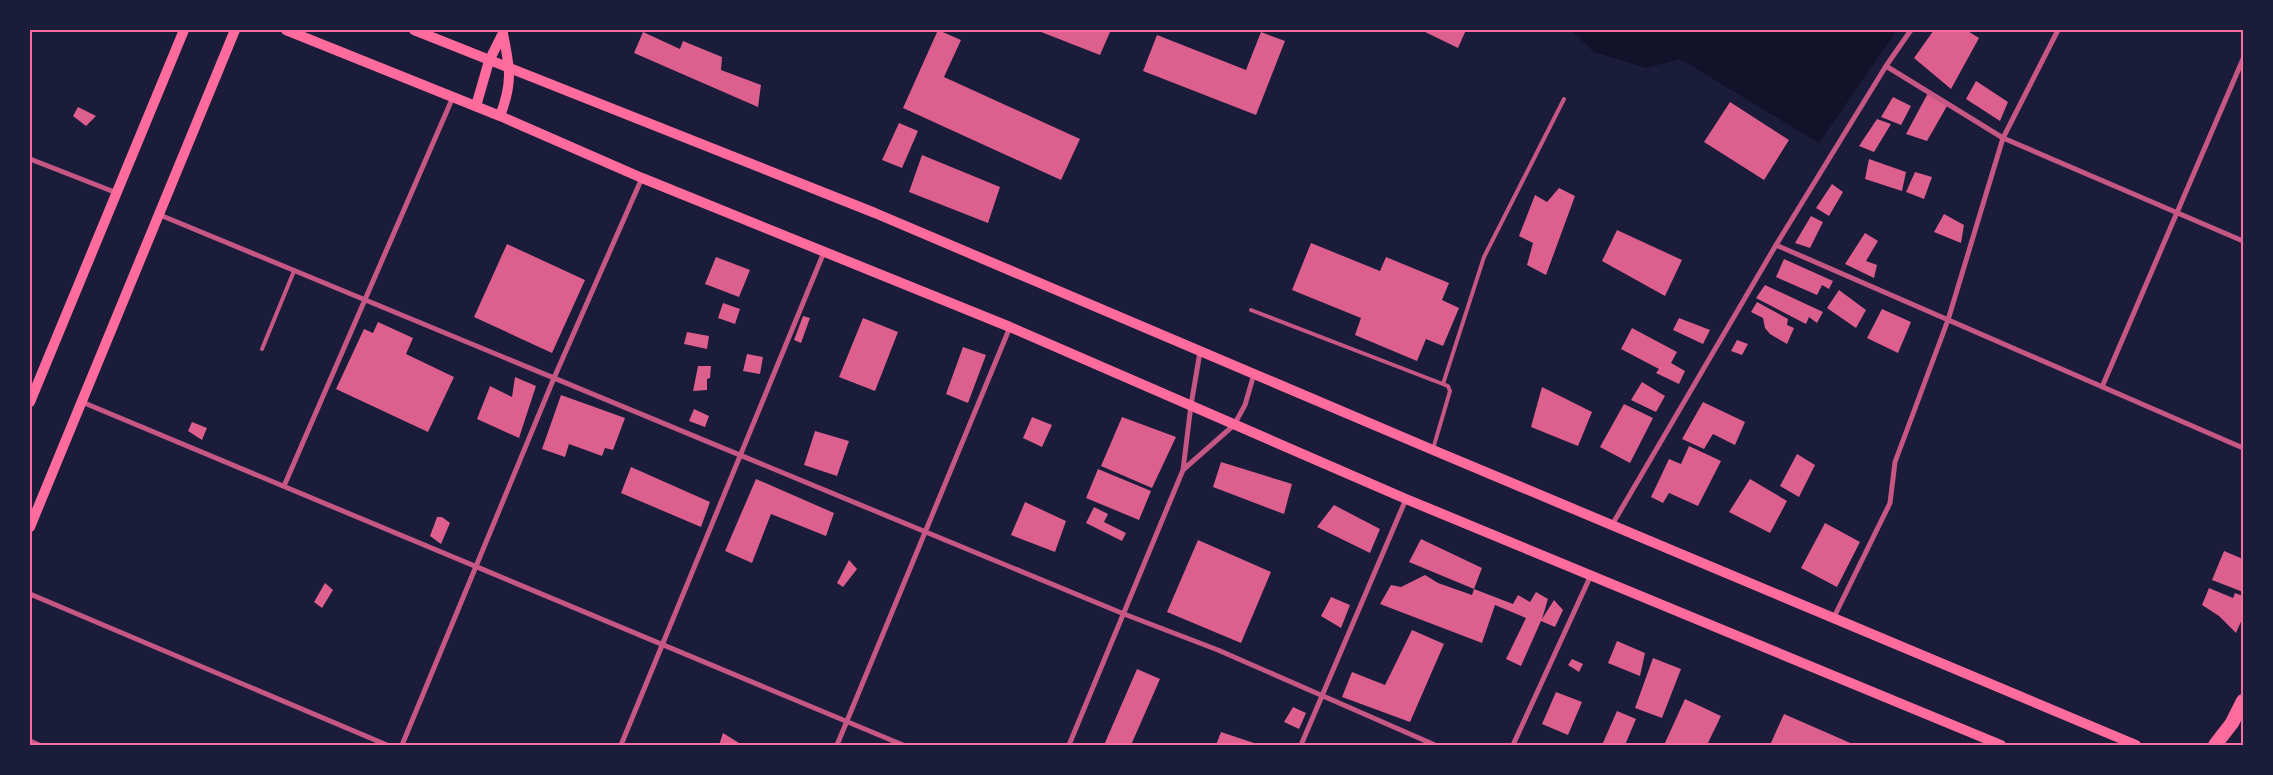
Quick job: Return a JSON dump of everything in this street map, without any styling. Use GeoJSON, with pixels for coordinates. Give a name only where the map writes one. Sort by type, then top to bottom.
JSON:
{"type":"FeatureCollection","features":[{"type":"Feature","properties":{"kind":"highway"},"geometry":{"type":"LineString","coordinates":[[2215,745],[2232,723],[2243,700]]}},
{"type":"Feature","properties":{"kind":"main road"},"geometry":{"type":"LineString","coordinates":[[30,402],[34,380],[116,193],[184,30]]}},
{"type":"Feature","properties":{"kind":"main road"},"geometry":{"type":"LineString","coordinates":[[30,527],[235,30]]}},
{"type":"Feature","properties":{"kind":"main road"},"geometry":{"type":"LineString","coordinates":[[286,30],[476,106],[642,178],[1010,327],[1406,499],[2001,745]]}},
{"type":"Feature","properties":{"kind":"main road"},"geometry":{"type":"LineString","coordinates":[[414,30],[438,35],[489,62],[510,68],[875,213],[1200,352],[2136,745]]}},
{"type":"Feature","properties":{"kind":"main road"},"geometry":{"type":"LineString","coordinates":[[476,106],[489,62],[503,32]]}},
{"type":"Feature","properties":{"kind":"main road"},"geometry":{"type":"LineString","coordinates":[[500,116],[508,90],[510,68],[503,32]]}},
{"type":"Feature","properties":{"kind":"street"},"geometry":{"type":"LineString","coordinates":[[1612,525],[1776,245],[1886,66],[1911,30]]}},
{"type":"Feature","properties":{"kind":"street"},"geometry":{"type":"LineString","coordinates":[[1834,617],[1890,503],[1896,462],[1948,320],[2002,138],[2058,30]]}},
{"type":"Feature","properties":{"kind":"street"},"geometry":{"type":"LineString","coordinates":[[2102,387],[2243,59]]}},
{"type":"Feature","properties":{"kind":"street"},"geometry":{"type":"LineString","coordinates":[[1886,66],[2002,138],[2243,241]]}},
{"type":"Feature","properties":{"kind":"street"},"geometry":{"type":"LineString","coordinates":[[284,486],[453,97]]}},
{"type":"Feature","properties":{"kind":"street"},"geometry":{"type":"LineString","coordinates":[[30,159],[116,193]]}},
{"type":"Feature","properties":{"kind":"street"},"geometry":{"type":"LineString","coordinates":[[402,745],[554,378],[642,178]]}},
{"type":"Feature","properties":{"kind":"street"},"geometry":{"type":"LineString","coordinates":[[160,215],[1124,614],[1218,650],[1435,745]]}},
{"type":"Feature","properties":{"kind":"street"},"geometry":{"type":"LineString","coordinates":[[1776,245],[2243,448]]}},
{"type":"Feature","properties":{"kind":"street"},"geometry":{"type":"LineString","coordinates":[[621,745],[742,456],[824,252]]}},
{"type":"Feature","properties":{"kind":"street"},"geometry":{"type":"LineString","coordinates":[[837,745],[1010,327]]}},
{"type":"Feature","properties":{"kind":"street"},"geometry":{"type":"LineString","coordinates":[[1068,745],[1183,470],[1200,352]]}},
{"type":"Feature","properties":{"kind":"street"},"geometry":{"type":"LineString","coordinates":[[1183,470],[1234,425],[1245,405],[1254,374]]}},
{"type":"Feature","properties":{"kind":"street"},"geometry":{"type":"LineString","coordinates":[[82,402],[902,745]]}},
{"type":"Feature","properties":{"kind":"street"},"geometry":{"type":"LineString","coordinates":[[1301,745],[1406,499]]}},
{"type":"Feature","properties":{"kind":"street"},"geometry":{"type":"LineString","coordinates":[[1513,745],[1591,575]]}},
{"type":"Feature","properties":{"kind":"street"},"geometry":{"type":"LineString","coordinates":[[30,594],[387,745]]}},
{"type":"Feature","properties":{"kind":"street"},"geometry":{"type":"LineString","coordinates":[[30,741],[39,745]]}},
{"type":"Feature","properties":{"kind":"lane"},"geometry":{"type":"LineString","coordinates":[[1443,384],[1484,257],[1564,99]]}},
{"type":"Feature","properties":{"kind":"lane"},"geometry":{"type":"LineString","coordinates":[[262,349],[294,271]]}},
{"type":"Feature","properties":{"kind":"lane"},"geometry":{"type":"LineString","coordinates":[[1251,310],[1448,386],[1450,391],[1433,450]]}},
{"type":"Feature","properties":{"kind":"shaded area"},"geometry":{"type":"Polygon","coordinates":[[[1571,30],[1897,30],[1819,143],[1680,59],[1646,68],[1594,52],[1571,30]]]}},
{"type":"Feature","properties":{"kind":"building"},"geometry":{"type":"Polygon","coordinates":[[[938,30],[961,40],[944,77],[1080,139],[1061,180],[903,108],[938,30]]]}},
{"type":"Feature","properties":{"kind":"building"},"geometry":{"type":"Polygon","coordinates":[[[1036,30],[1105,30],[1110,32],[1100,55],[1036,30]]]}},
{"type":"Feature","properties":{"kind":"building"},"geometry":{"type":"Polygon","coordinates":[[[1421,30],[1466,30],[1458,48],[1421,30]]]}},
{"type":"Feature","properties":{"kind":"building"},"geometry":{"type":"Polygon","coordinates":[[[1934,30],[1966,30],[1979,38],[1951,89],[1914,58],[1934,30]]]}},
{"type":"Feature","properties":{"kind":"building"},"geometry":{"type":"Polygon","coordinates":[[[643,32],[680,49],[683,41],[722,57],[721,70],[761,85],[758,107],[634,53],[643,32]]]}},
{"type":"Feature","properties":{"kind":"building"},"geometry":{"type":"Polygon","coordinates":[[[1261,32],[1285,41],[1256,115],[1143,71],[1157,35],[1246,70],[1261,32]]]}},
{"type":"Feature","properties":{"kind":"building"},"geometry":{"type":"Polygon","coordinates":[[[1976,81],[2008,102],[2000,121],[1966,99],[1976,81]]]}},
{"type":"Feature","properties":{"kind":"building"},"geometry":{"type":"Polygon","coordinates":[[[1928,93],[1947,106],[1927,141],[1906,134],[1928,93]]]}},
{"type":"Feature","properties":{"kind":"building"},"geometry":{"type":"Polygon","coordinates":[[[1893,97],[1911,106],[1901,125],[1881,117],[1893,97]]]}},
{"type":"Feature","properties":{"kind":"building"},"geometry":{"type":"Polygon","coordinates":[[[1730,102],[1789,140],[1764,180],[1704,142],[1730,102]]]}},
{"type":"Feature","properties":{"kind":"building"},"geometry":{"type":"Polygon","coordinates":[[[78,107],[96,116],[86,126],[73,116],[78,107]]]}},
{"type":"Feature","properties":{"kind":"building"},"geometry":{"type":"Polygon","coordinates":[[[1877,119],[1891,124],[1874,152],[1859,146],[1877,119]]]}},
{"type":"Feature","properties":{"kind":"building"},"geometry":{"type":"Polygon","coordinates":[[[899,123],[918,131],[902,168],[882,160],[899,123]]]}},
{"type":"Feature","properties":{"kind":"building"},"geometry":{"type":"Polygon","coordinates":[[[922,155],[1000,187],[988,223],[909,192],[922,155]]]}},
{"type":"Feature","properties":{"kind":"building"},"geometry":{"type":"Polygon","coordinates":[[[1869,159],[1906,172],[1902,191],[1865,179],[1869,159]]]}},
{"type":"Feature","properties":{"kind":"building"},"geometry":{"type":"Polygon","coordinates":[[[1915,172],[1932,177],[1924,199],[1906,192],[1915,172]]]}},
{"type":"Feature","properties":{"kind":"building"},"geometry":{"type":"Polygon","coordinates":[[[1832,184],[1843,192],[1829,216],[1816,208],[1832,184]]]}},
{"type":"Feature","properties":{"kind":"building"},"geometry":{"type":"Polygon","coordinates":[[[1559,188],[1575,196],[1546,275],[1527,265],[1533,243],[1519,236],[1535,195],[1547,202],[1559,188]]]}},
{"type":"Feature","properties":{"kind":"building"},"geometry":{"type":"Polygon","coordinates":[[[1944,214],[1964,225],[1961,243],[1934,232],[1944,214]]]}},
{"type":"Feature","properties":{"kind":"building"},"geometry":{"type":"Polygon","coordinates":[[[1811,216],[1823,222],[1810,248],[1795,243],[1811,216]]]}},
{"type":"Feature","properties":{"kind":"building"},"geometry":{"type":"Polygon","coordinates":[[[1617,230],[1682,260],[1665,296],[1602,261],[1617,230]]]}},
{"type":"Feature","properties":{"kind":"building"},"geometry":{"type":"Polygon","coordinates":[[[1865,233],[1878,241],[1866,261],[1877,265],[1874,278],[1845,264],[1865,233]]]}},
{"type":"Feature","properties":{"kind":"building"},"geometry":{"type":"Polygon","coordinates":[[[1311,243],[1380,271],[1386,257],[1449,283],[1442,300],[1459,308],[1443,346],[1426,339],[1417,361],[1355,335],[1361,318],[1292,290],[1311,243]]]}},
{"type":"Feature","properties":{"kind":"building"},"geometry":{"type":"Polygon","coordinates":[[[507,244],[585,280],[552,353],[474,317],[507,244]]]}},
{"type":"Feature","properties":{"kind":"building"},"geometry":{"type":"Polygon","coordinates":[[[716,257],[750,270],[739,297],[705,284],[716,257]]]}},
{"type":"Feature","properties":{"kind":"building"},"geometry":{"type":"Polygon","coordinates":[[[1784,259],[1833,281],[1829,289],[1822,285],[1817,295],[1776,277],[1784,259]]]}},
{"type":"Feature","properties":{"kind":"building"},"geometry":{"type":"Polygon","coordinates":[[[1765,285],[1823,312],[1817,323],[1809,317],[1806,324],[1756,298],[1765,285]]]}},
{"type":"Feature","properties":{"kind":"building"},"geometry":{"type":"Polygon","coordinates":[[[1839,290],[1866,310],[1856,328],[1827,308],[1839,290]]]}},
{"type":"Feature","properties":{"kind":"building"},"geometry":{"type":"Polygon","coordinates":[[[1757,302],[1788,319],[1787,325],[1794,328],[1787,344],[1770,334],[1765,328],[1763,318],[1751,312],[1757,302]]]}},
{"type":"Feature","properties":{"kind":"building"},"geometry":{"type":"Polygon","coordinates":[[[723,303],[740,309],[735,324],[718,318],[723,303]]]}},
{"type":"Feature","properties":{"kind":"building"},"geometry":{"type":"Polygon","coordinates":[[[1882,309],[1911,322],[1898,353],[1867,338],[1882,309]]]}},
{"type":"Feature","properties":{"kind":"building"},"geometry":{"type":"Polygon","coordinates":[[[803,316],[810,318],[801,343],[794,340],[803,316]]]}},
{"type":"Feature","properties":{"kind":"building"},"geometry":{"type":"Polygon","coordinates":[[[863,318],[898,332],[875,391],[839,377],[863,318]]]}},
{"type":"Feature","properties":{"kind":"building"},"geometry":{"type":"Polygon","coordinates":[[[1679,318],[1710,330],[1703,344],[1673,330],[1679,318]]]}},
{"type":"Feature","properties":{"kind":"building"},"geometry":{"type":"Polygon","coordinates":[[[378,322],[413,338],[406,354],[454,377],[428,432],[336,389],[364,329],[373,333],[378,322]]]}},
{"type":"Feature","properties":{"kind":"building"},"geometry":{"type":"Polygon","coordinates":[[[1632,328],[1677,352],[1671,363],[1685,371],[1679,384],[1656,373],[1659,369],[1621,349],[1632,328]]]}},
{"type":"Feature","properties":{"kind":"building"},"geometry":{"type":"Polygon","coordinates":[[[687,332],[709,336],[707,349],[684,344],[687,332]]]}},
{"type":"Feature","properties":{"kind":"building"},"geometry":{"type":"Polygon","coordinates":[[[1737,340],[1748,344],[1742,355],[1731,351],[1737,340]]]}},
{"type":"Feature","properties":{"kind":"building"},"geometry":{"type":"Polygon","coordinates":[[[963,347],[986,355],[968,403],[946,394],[963,347]]]}},
{"type":"Feature","properties":{"kind":"building"},"geometry":{"type":"Polygon","coordinates":[[[747,354],[763,357],[760,374],[743,371],[747,354]]]}},
{"type":"Feature","properties":{"kind":"building"},"geometry":{"type":"Polygon","coordinates":[[[698,366],[711,366],[710,378],[707,379],[707,390],[693,391],[698,366]]]}},
{"type":"Feature","properties":{"kind":"building"},"geometry":{"type":"Polygon","coordinates":[[[515,377],[536,386],[519,438],[477,419],[490,386],[512,397],[515,377]]]}},
{"type":"Feature","properties":{"kind":"building"},"geometry":{"type":"Polygon","coordinates":[[[1642,382],[1665,396],[1656,412],[1631,400],[1642,382]]]}},
{"type":"Feature","properties":{"kind":"building"},"geometry":{"type":"Polygon","coordinates":[[[1542,387],[1592,412],[1578,446],[1531,427],[1542,387]]]}},
{"type":"Feature","properties":{"kind":"building"},"geometry":{"type":"Polygon","coordinates":[[[561,395],[625,418],[613,450],[605,448],[602,456],[569,444],[565,457],[542,449],[561,395]]]}},
{"type":"Feature","properties":{"kind":"building"},"geometry":{"type":"Polygon","coordinates":[[[1703,402],[1745,422],[1735,445],[1713,434],[1704,449],[1682,439],[1703,402]]]}},
{"type":"Feature","properties":{"kind":"building"},"geometry":{"type":"Polygon","coordinates":[[[1624,404],[1653,418],[1630,463],[1600,447],[1624,404]]]}},
{"type":"Feature","properties":{"kind":"building"},"geometry":{"type":"Polygon","coordinates":[[[694,409],[709,416],[705,427],[689,421],[694,409]]]}},
{"type":"Feature","properties":{"kind":"building"},"geometry":{"type":"Polygon","coordinates":[[[1032,417],[1052,425],[1042,447],[1023,438],[1032,417]]]}},
{"type":"Feature","properties":{"kind":"building"},"geometry":{"type":"Polygon","coordinates":[[[1122,417],[1176,437],[1152,488],[1101,466],[1122,417]]]}},
{"type":"Feature","properties":{"kind":"building"},"geometry":{"type":"Polygon","coordinates":[[[192,422],[207,428],[202,440],[188,431],[192,422]]]}},
{"type":"Feature","properties":{"kind":"building"},"geometry":{"type":"Polygon","coordinates":[[[815,431],[849,441],[837,476],[804,465],[815,431]]]}},
{"type":"Feature","properties":{"kind":"building"},"geometry":{"type":"Polygon","coordinates":[[[1689,446],[1721,461],[1698,506],[1669,493],[1663,503],[1651,497],[1669,459],[1681,464],[1689,446]]]}},
{"type":"Feature","properties":{"kind":"building"},"geometry":{"type":"Polygon","coordinates":[[[1797,454],[1815,465],[1799,497],[1780,486],[1797,454]]]}},
{"type":"Feature","properties":{"kind":"building"},"geometry":{"type":"Polygon","coordinates":[[[1221,462],[1292,484],[1284,514],[1213,487],[1221,462]]]}},
{"type":"Feature","properties":{"kind":"building"},"geometry":{"type":"Polygon","coordinates":[[[631,467],[710,502],[701,527],[621,493],[631,467]]]}},
{"type":"Feature","properties":{"kind":"building"},"geometry":{"type":"Polygon","coordinates":[[[1098,469],[1151,491],[1139,520],[1086,498],[1098,469]]]}},
{"type":"Feature","properties":{"kind":"building"},"geometry":{"type":"Polygon","coordinates":[[[756,479],[834,513],[826,536],[771,514],[752,563],[725,551],[756,479]]]}},
{"type":"Feature","properties":{"kind":"building"},"geometry":{"type":"Polygon","coordinates":[[[1750,479],[1787,501],[1770,533],[1729,512],[1750,479]]]}},
{"type":"Feature","properties":{"kind":"building"},"geometry":{"type":"Polygon","coordinates":[[[1025,502],[1066,521],[1055,552],[1011,535],[1025,502]]]}},
{"type":"Feature","properties":{"kind":"building"},"geometry":{"type":"Polygon","coordinates":[[[1334,505],[1380,529],[1370,553],[1317,527],[1334,505]]]}},
{"type":"Feature","properties":{"kind":"building"},"geometry":{"type":"Polygon","coordinates":[[[1094,507],[1108,514],[1104,522],[1126,533],[1122,541],[1086,523],[1094,507]]]}},
{"type":"Feature","properties":{"kind":"building"},"geometry":{"type":"Polygon","coordinates":[[[437,517],[442,517],[450,523],[441,544],[430,536],[437,517]]]}},
{"type":"Feature","properties":{"kind":"building"},"geometry":{"type":"Polygon","coordinates":[[[1825,523],[1860,542],[1837,587],[1801,568],[1825,523]]]}},
{"type":"Feature","properties":{"kind":"building"},"geometry":{"type":"Polygon","coordinates":[[[1421,539],[1482,568],[1474,589],[1409,562],[1421,539]]]}},
{"type":"Feature","properties":{"kind":"building"},"geometry":{"type":"Polygon","coordinates":[[[1198,540],[1271,572],[1241,643],[1167,612],[1198,540]]]}},
{"type":"Feature","properties":{"kind":"building"},"geometry":{"type":"Polygon","coordinates":[[[2224,551],[2243,559],[2243,592],[2212,580],[2224,551]]]}},
{"type":"Feature","properties":{"kind":"building"},"geometry":{"type":"Polygon","coordinates":[[[849,560],[857,569],[843,587],[837,583],[849,560]]]}},
{"type":"Feature","properties":{"kind":"building"},"geometry":{"type":"Polygon","coordinates":[[[1425,575],[1438,583],[1472,595],[1474,589],[1513,604],[1518,595],[1530,602],[1536,592],[1548,599],[1542,619],[1554,600],[1563,610],[1555,627],[1541,621],[1521,666],[1506,659],[1526,618],[1495,605],[1482,643],[1380,604],[1391,585],[1401,587],[1425,575]]]}},
{"type":"Feature","properties":{"kind":"building"},"geometry":{"type":"Polygon","coordinates":[[[325,583],[333,590],[322,608],[314,602],[325,583]]]}},
{"type":"Feature","properties":{"kind":"building"},"geometry":{"type":"Polygon","coordinates":[[[2209,588],[2233,598],[2235,593],[2243,596],[2243,617],[2236,633],[2219,616],[2202,605],[2209,588]]]}},
{"type":"Feature","properties":{"kind":"building"},"geometry":{"type":"Polygon","coordinates":[[[1331,597],[1350,605],[1341,628],[1321,616],[1331,597]]]}},
{"type":"Feature","properties":{"kind":"building"},"geometry":{"type":"Polygon","coordinates":[[[1412,630],[1444,644],[1410,722],[1342,697],[1352,672],[1385,685],[1412,630]]]}},
{"type":"Feature","properties":{"kind":"building"},"geometry":{"type":"Polygon","coordinates":[[[1617,641],[1645,653],[1640,676],[1608,663],[1617,641]]]}},
{"type":"Feature","properties":{"kind":"building"},"geometry":{"type":"Polygon","coordinates":[[[1653,658],[1681,669],[1662,718],[1635,708],[1653,658]]]}},
{"type":"Feature","properties":{"kind":"building"},"geometry":{"type":"Polygon","coordinates":[[[1572,659],[1583,664],[1579,672],[1568,665],[1572,659]]]}},
{"type":"Feature","properties":{"kind":"building"},"geometry":{"type":"Polygon","coordinates":[[[1137,669],[1160,679],[1131,745],[1104,745],[1137,669]]]}},
{"type":"Feature","properties":{"kind":"building"},"geometry":{"type":"Polygon","coordinates":[[[1556,692],[1582,702],[1568,735],[1542,724],[1556,692]]]}},
{"type":"Feature","properties":{"kind":"building"},"geometry":{"type":"Polygon","coordinates":[[[1685,699],[1721,716],[1707,745],[1664,745],[1685,699]]]}},
{"type":"Feature","properties":{"kind":"building"},"geometry":{"type":"Polygon","coordinates":[[[1293,707],[1306,713],[1299,729],[1284,722],[1293,707]]]}},
{"type":"Feature","properties":{"kind":"building"},"geometry":{"type":"Polygon","coordinates":[[[1617,711],[1636,719],[1625,745],[1602,745],[1617,711]]]}},
{"type":"Feature","properties":{"kind":"building"},"geometry":{"type":"Polygon","coordinates":[[[1784,714],[1855,745],[1770,745],[1784,714]]]}},
{"type":"Feature","properties":{"kind":"building"},"geometry":{"type":"Polygon","coordinates":[[[1221,732],[1254,743],[1253,745],[1216,745],[1221,732]]]}},
{"type":"Feature","properties":{"kind":"building"},"geometry":{"type":"Polygon","coordinates":[[[723,733],[739,743],[738,745],[719,745],[723,733]]]}}]}
